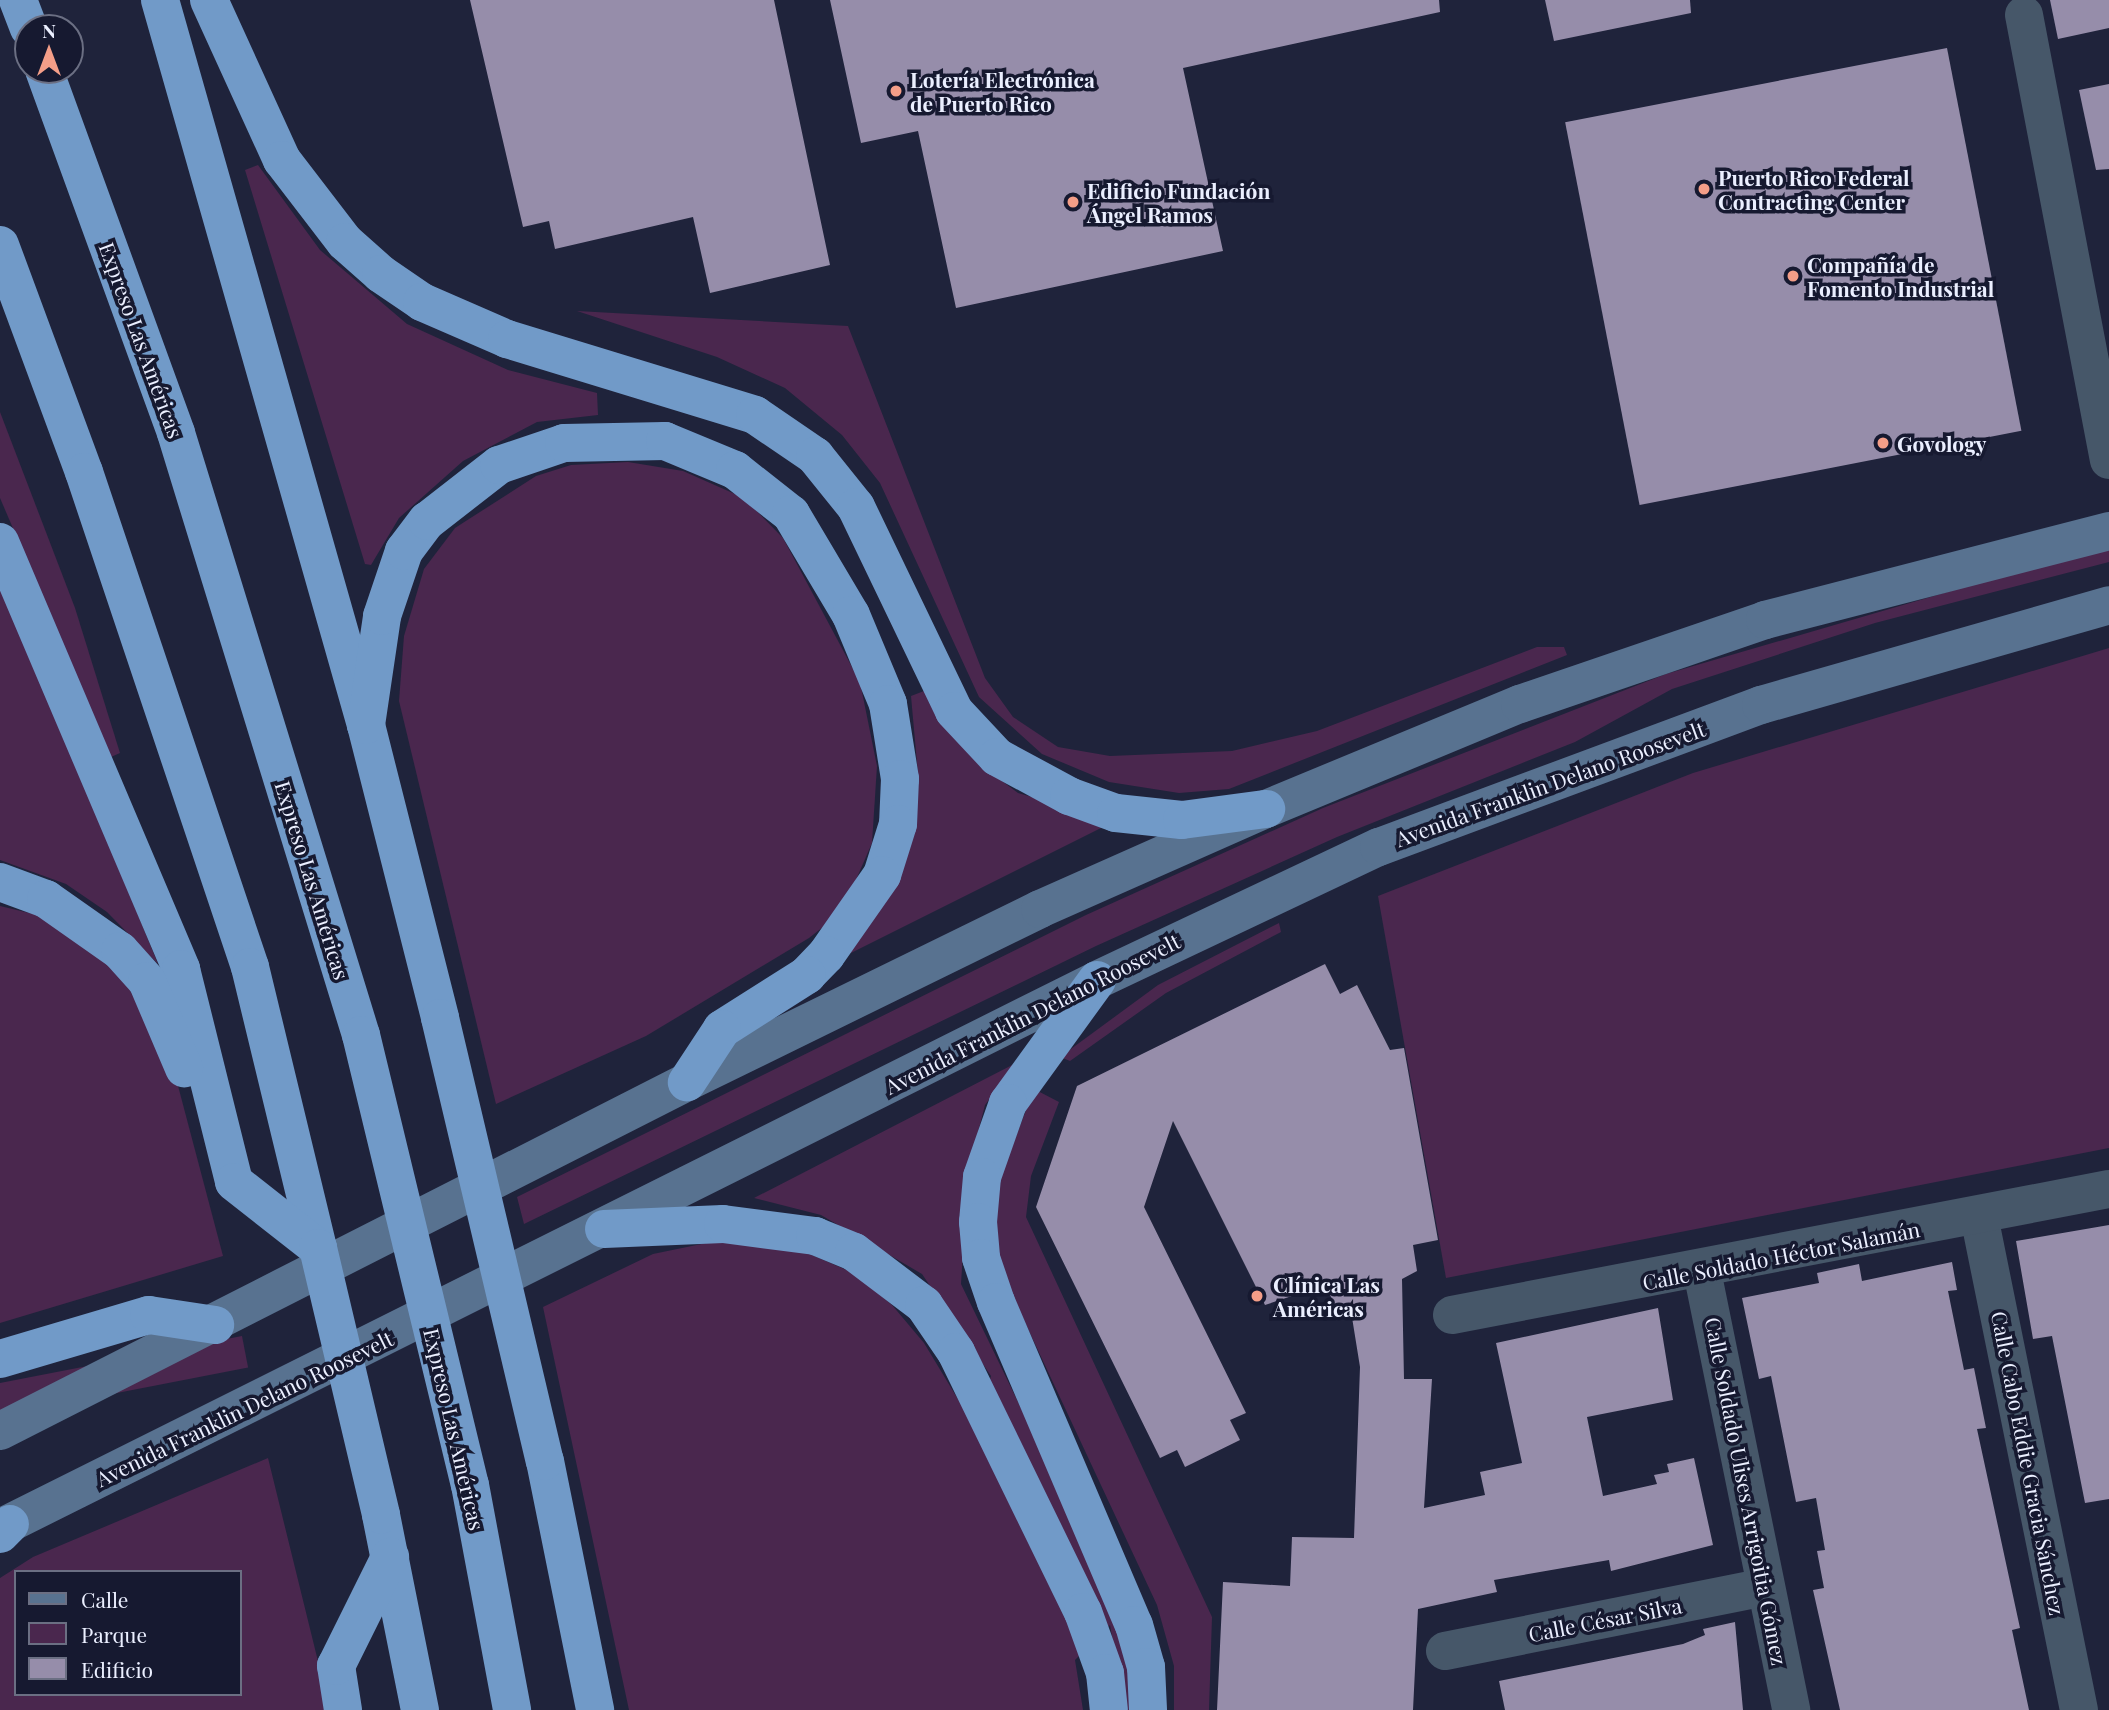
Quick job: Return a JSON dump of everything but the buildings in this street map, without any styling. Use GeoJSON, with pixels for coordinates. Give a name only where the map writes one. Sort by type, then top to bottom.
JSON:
{"type":"FeatureCollection","features":[{"type":"Feature","properties":{"kind":"highway"},"geometry":{"type":"LineString","coordinates":[[160,0],[366,725],[440,1018],[545,1461],[595,1710]]}},
{"type":"Feature","properties":{"kind":"highway"},"geometry":{"type":"LineString","coordinates":[[209,0],[282,160],[345,242],[422,302],[507,339],[755,415],[815,456],[856,507],[954,711],[997,757],[1069,796],[1116,813],[1182,820],[1266,809]]}},
{"type":"Feature","properties":{"kind":"highway","name":"Expreso Las Américas"},"geometry":{"type":"LineString","coordinates":[[49,84],[176,433],[361,1035],[470,1485],[512,1710]]}},
{"type":"Feature","properties":{"kind":"highway"},"geometry":{"type":"LineString","coordinates":[[0,245],[171,725],[250,967],[382,1515],[420,1710]]}},
{"type":"Feature","properties":{"kind":"highway"},"geometry":{"type":"LineString","coordinates":[[366,725],[382,616],[404,551],[427,521],[499,465],[564,443],[665,441],[736,470],[791,514],[851,615],[888,704],[900,779],[895,836],[882,875],[826,955],[807,975],[722,1029],[687,1082]]}},
{"type":"Feature","properties":{"kind":"highway"},"geometry":{"type":"LineString","coordinates":[[0,542],[181,969],[205,1098]]}},
{"type":"Feature","properties":{"kind":"highway"},"geometry":{"type":"LineString","coordinates":[[0,882],[46,899],[120,951],[158,1002],[205,1098],[234,1182],[318,1248]]}},
{"type":"Feature","properties":{"kind":"highway"},"geometry":{"type":"LineString","coordinates":[[1097,980],[1008,1103],[982,1177],[978,1222],[981,1258],[996,1302],[1134,1625],[1146,1667],[1148,1710]]}},
{"type":"Feature","properties":{"kind":"highway"},"geometry":{"type":"LineString","coordinates":[[604,1228],[723,1224],[815,1236],[854,1252],[925,1305],[956,1352],[1083,1612],[1105,1673],[1109,1710]]}},
{"type":"Feature","properties":{"kind":"highway"},"geometry":{"type":"LineString","coordinates":[[0,1359],[149,1315],[215,1325]]}},
{"type":"Feature","properties":{"kind":"highway"},"geometry":{"type":"LineString","coordinates":[[343,1710],[336,1666],[390,1557]]}},
{"type":"Feature","properties":{"kind":"main road"},"geometry":{"type":"LineString","coordinates":[[0,1431],[215,1325],[687,1082],[1040,909],[1266,809],[1520,704],[1765,620],[2109,531]]}},
{"type":"Feature","properties":{"kind":"main road","name":"Avenida Franklin Delano Roosevelt"},"geometry":{"type":"LineString","coordinates":[[3,1529],[1097,980],[1379,847],[1595,763],[1952,646],[2109,605]]}},
{"type":"Feature","properties":{"kind":"street"},"geometry":{"type":"LineString","coordinates":[[2024,15],[2109,460]]}},
{"type":"Feature","properties":{"kind":"street","name":"Calle Soldado Héctor Salamán"},"geometry":{"type":"LineString","coordinates":[[1452,1315],[1702,1271],[2109,1189]]}},
{"type":"Feature","properties":{"kind":"street","name":"Calle Cabo Eddie Gracia Sánchez"},"geometry":{"type":"LineString","coordinates":[[1979,1216],[2079,1710]]}},
{"type":"Feature","properties":{"kind":"street","name":"Calle Soldado Ulises Arrigoitia Gómez"},"geometry":{"type":"LineString","coordinates":[[1702,1271],[1791,1710]]}},
{"type":"Feature","properties":{"kind":"street","name":"Calle César Silva"},"geometry":{"type":"LineString","coordinates":[[1445,1651],[1765,1587]]}},
{"type":"Feature","properties":{"kind":"green space"},"geometry":{"type":"Polygon","coordinates":[[[258,165],[320,250],[407,324],[508,370],[597,393],[598,415],[537,422],[463,461],[399,518],[371,565],[365,564],[245,170],[258,165]]]}},
{"type":"Feature","properties":{"kind":"green space"},"geometry":{"type":"Polygon","coordinates":[[[577,311],[848,326],[985,678],[1013,717],[1058,747],[1110,756],[1232,751],[1317,731],[1537,647],[1564,647],[1567,655],[1229,789],[1179,793],[1109,782],[1042,754],[979,697],[880,483],[842,435],[785,388],[717,357],[577,311]]]}},
{"type":"Feature","properties":{"kind":"green space"},"geometry":{"type":"Polygon","coordinates":[[[0,412],[75,608],[120,753],[111,757],[0,498],[0,412]]]}},
{"type":"Feature","properties":{"kind":"green space"},"geometry":{"type":"Polygon","coordinates":[[[628,462],[683,471],[744,498],[783,538],[860,682],[877,766],[872,843],[842,912],[809,938],[646,1036],[496,1104],[399,701],[404,636],[424,569],[455,528],[536,476],[571,465],[628,462]]]}},
{"type":"Feature","properties":{"kind":"green space"},"geometry":{"type":"Polygon","coordinates":[[[2109,545],[2109,562],[1875,623],[1672,689],[1575,742],[1337,837],[1096,946],[524,1224],[517,1197],[1086,915],[1323,808],[1666,674],[2109,545]]]}},
{"type":"Feature","properties":{"kind":"green space"},"geometry":{"type":"Polygon","coordinates":[[[0,576],[158,964],[107,912],[66,884],[0,860],[0,576]]]}},
{"type":"Feature","properties":{"kind":"green space"},"geometry":{"type":"Polygon","coordinates":[[[2109,648],[2109,1148],[1446,1278],[1378,896],[1693,773],[2109,648]]]}},
{"type":"Feature","properties":{"kind":"green space"},"geometry":{"type":"Polygon","coordinates":[[[924,691],[990,772],[1018,793],[1115,821],[851,953],[845,950],[918,774],[911,696],[924,691]]]}},
{"type":"Feature","properties":{"kind":"green space"},"geometry":{"type":"Polygon","coordinates":[[[0,906],[46,917],[88,943],[125,980],[177,1082],[223,1256],[0,1323],[0,906]]]}},
{"type":"Feature","properties":{"kind":"green space"},"geometry":{"type":"Polygon","coordinates":[[[1279,923],[1281,932],[1166,993],[1070,1061],[1060,1057],[1158,985],[1279,923]]]}},
{"type":"Feature","properties":{"kind":"green space"},"geometry":{"type":"Polygon","coordinates":[[[1016,1063],[985,1105],[968,1171],[961,1284],[1120,1613],[1135,1710],[1125,1710],[1110,1625],[1075,1660],[1083,1710],[629,1710],[543,1307],[653,1254],[716,1241],[800,1250],[856,1274],[892,1305],[924,1343],[976,1429],[991,1376],[922,1274],[821,1215],[754,1198],[1016,1063]]]}},
{"type":"Feature","properties":{"kind":"green space"},"geometry":{"type":"Polygon","coordinates":[[[1034,1089],[1059,1102],[1031,1176],[1026,1217],[1212,1617],[1209,1710],[1174,1710],[1174,1666],[1157,1605],[993,1254],[990,1205],[1034,1089]]]}},
{"type":"Feature","properties":{"kind":"green space"},"geometry":{"type":"Polygon","coordinates":[[[242,1336],[248,1367],[0,1416],[0,1383],[242,1336]]]}},
{"type":"Feature","properties":{"kind":"green space"},"geometry":{"type":"Polygon","coordinates":[[[268,1458],[330,1710],[0,1710],[0,1578],[33,1557],[268,1458]]]}},
{"type":"Feature","properties":{"kind":"place","name":"Lotería Electrónica de Puerto Rico"},"geometry":{"type":"Point","coordinates":[896,91]}},
{"type":"Feature","properties":{"kind":"place","name":"Puerto Rico Federal Contracting Center"},"geometry":{"type":"Point","coordinates":[1704,189]}},
{"type":"Feature","properties":{"kind":"place","name":"Edificio Fundación Ángel Ramos"},"geometry":{"type":"Point","coordinates":[1073,202]}},
{"type":"Feature","properties":{"kind":"place","name":"Compañía de Fomento Industrial"},"geometry":{"type":"Point","coordinates":[1793,276]}},
{"type":"Feature","properties":{"kind":"place","name":"Govology"},"geometry":{"type":"Point","coordinates":[1883,443]}},
{"type":"Feature","properties":{"kind":"place","name":"Clínica Las Américas"},"geometry":{"type":"Point","coordinates":[1257,1296]}}]}
